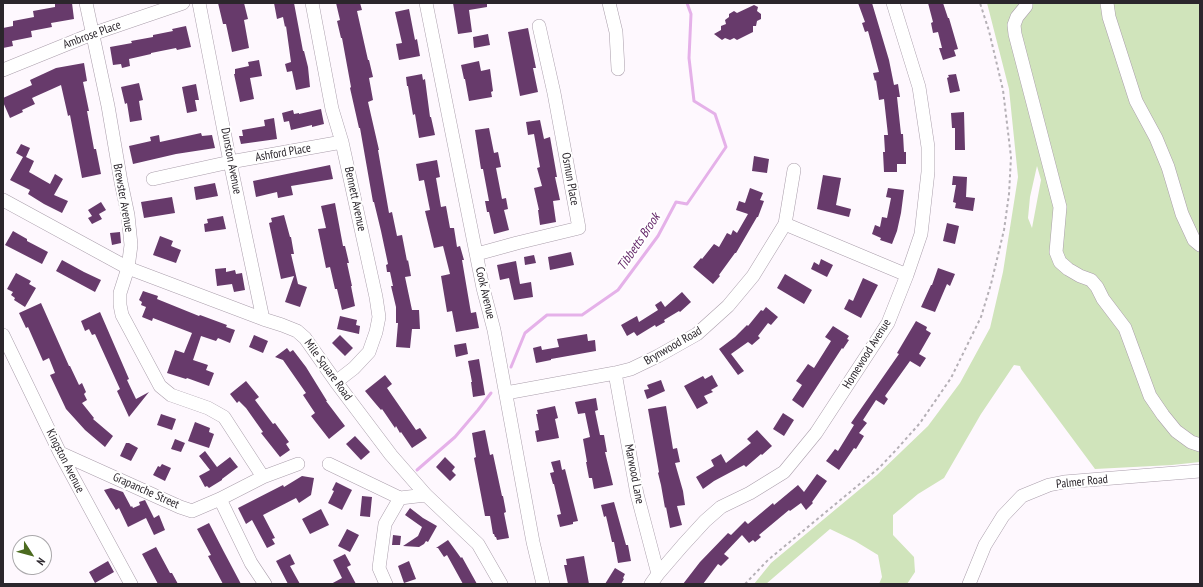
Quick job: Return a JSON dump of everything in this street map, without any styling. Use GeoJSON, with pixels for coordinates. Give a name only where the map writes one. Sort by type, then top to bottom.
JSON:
{"type":"FeatureCollection","features":[{"type":"Feature","properties":{"kind":"street","name":"Brewster Avenue"},"geometry":{"type":"LineString","coordinates":[[86,3],[108,106],[120,182],[128,215],[131,245],[128,268],[120,293],[122,315],[160,386],[171,395],[208,408],[224,417],[263,477]]}},
{"type":"Feature","properties":{"kind":"street","name":"Dunston Avenue"},"geometry":{"type":"LineString","coordinates":[[199,3],[263,319]]}},
{"type":"Feature","properties":{"kind":"street","name":"Bennett Avenue"},"geometry":{"type":"LineString","coordinates":[[312,3],[332,109],[342,142],[376,297],[379,317],[376,332],[369,352],[354,368],[336,382]]}},
{"type":"Feature","properties":{"kind":"street","name":"Cook Avenue"},"geometry":{"type":"LineString","coordinates":[[426,3],[483,288],[494,330],[533,542],[544,584]]}},
{"type":"Feature","properties":{"kind":"street"},"geometry":{"type":"LineString","coordinates":[[609,3],[616,32],[618,69]]}},
{"type":"Feature","properties":{"kind":"street","name":"Homewood Avenue"},"geometry":{"type":"LineString","coordinates":[[654,579],[705,521],[721,507],[784,472],[816,433],[888,323],[921,234],[928,172],[928,147],[919,86],[893,3]]}},
{"type":"Feature","properties":{"kind":"street"},"geometry":{"type":"LineString","coordinates":[[1026,3],[1026,6],[1017,17],[1014,25],[1015,34],[1060,207],[1056,252],[1060,262],[1068,269],[1090,280],[1097,287],[1103,299],[1125,328],[1150,396],[1176,431],[1191,442],[1200,445]]}},
{"type":"Feature","properties":{"kind":"street"},"geometry":{"type":"LineString","coordinates":[[1107,3],[1109,16],[1136,101],[1156,138],[1168,167],[1182,214],[1190,233],[1194,240],[1200,245]]}},
{"type":"Feature","properties":{"kind":"street","name":"Ambrose Place"},"geometry":{"type":"LineString","coordinates":[[3,70],[92,34],[178,4]]}},
{"type":"Feature","properties":{"kind":"street","name":"Osmun Place"},"geometry":{"type":"LineString","coordinates":[[476,254],[579,228],[554,94],[539,26]]}},
{"type":"Feature","properties":{"kind":"street","name":"Ashford Place"},"geometry":{"type":"LineString","coordinates":[[153,179],[230,162],[342,142]]}},
{"type":"Feature","properties":{"kind":"street","name":"Brynwood Road"},"geometry":{"type":"LineString","coordinates":[[506,393],[631,369],[697,334],[728,306],[753,276],[785,224],[794,170]]}},
{"type":"Feature","properties":{"kind":"street","name":"Mile Square Road"},"geometry":{"type":"LineString","coordinates":[[3,200],[128,268],[297,331],[305,338],[390,455],[426,495],[478,544],[501,584]]}},
{"type":"Feature","properties":{"kind":"street"},"geometry":{"type":"LineString","coordinates":[[785,224],[907,275]]}},
{"type":"Feature","properties":{"kind":"street","name":"Kingston Avenue"},"geometry":{"type":"LineString","coordinates":[[3,336],[60,453],[131,584]]}},
{"type":"Feature","properties":{"kind":"street","name":"Marwood Lane"},"geometry":{"type":"LineString","coordinates":[[615,373],[636,494],[654,579]]}},
{"type":"Feature","properties":{"kind":"street","name":"Grapanche Street"},"geometry":{"type":"LineString","coordinates":[[60,453],[180,507],[192,510],[220,499],[263,477],[298,464]]}},
{"type":"Feature","properties":{"kind":"street"},"geometry":{"type":"LineString","coordinates":[[329,464],[400,498],[426,495]]}},
{"type":"Feature","properties":{"kind":"street","name":"Palmer Road"},"geometry":{"type":"LineString","coordinates":[[969,584],[985,544],[1003,516],[1022,496],[1049,485],[1064,482],[1200,471]]}},
{"type":"Feature","properties":{"kind":"street"},"geometry":{"type":"LineString","coordinates":[[386,584],[379,568],[385,524],[400,498]]}},
{"type":"Feature","properties":{"kind":"street"},"geometry":{"type":"LineString","coordinates":[[220,499],[251,563],[265,584]]}},
{"type":"Feature","properties":{"kind":"path"},"geometry":{"type":"LineString","coordinates":[[745,584],[768,560],[879,468],[920,424],[951,378],[981,317],[991,284],[1004,230],[1009,194],[1011,157],[1003,90],[989,31],[980,3]]}},
{"type":"Feature","properties":{"kind":"green space"},"geometry":{"type":"Polygon","coordinates":[[[987,3],[1200,3],[1200,462],[1095,469],[1020,366],[1014,365],[981,414],[944,478],[918,494],[893,515],[893,535],[914,557],[915,572],[907,584],[879,584],[882,577],[878,555],[855,541],[830,529],[766,584],[754,584],[771,563],[877,475],[928,426],[960,383],[990,328],[1003,272],[1018,177],[1009,89],[987,3]],[[1037,166],[1030,197],[1028,218],[1032,228],[1041,180],[1037,166]]]}},
{"type":"Feature","properties":{"kind":"building"},"geometry":{"type":"Polygon","coordinates":[[[55,3],[72,3],[74,19],[51,23],[52,27],[31,31],[32,37],[12,41],[13,46],[3,48],[3,28],[13,26],[13,21],[34,17],[33,11],[55,7],[55,3]]]}},
{"type":"Feature","properties":{"kind":"building"},"geometry":{"type":"Polygon","coordinates":[[[218,3],[244,3],[248,19],[244,20],[249,48],[232,52],[226,24],[223,24],[218,3]]]}},
{"type":"Feature","properties":{"kind":"building"},"geometry":{"type":"Polygon","coordinates":[[[274,3],[294,3],[303,51],[308,67],[310,87],[296,90],[292,71],[287,72],[285,64],[291,62],[286,26],[285,27],[283,17],[277,19],[274,3]]]}},
{"type":"Feature","properties":{"kind":"building"},"geometry":{"type":"Polygon","coordinates":[[[336,3],[360,3],[362,10],[357,11],[373,77],[369,78],[373,100],[368,102],[379,150],[389,213],[392,212],[397,236],[402,235],[407,261],[408,260],[411,276],[405,277],[412,310],[419,310],[420,329],[412,329],[410,348],[396,347],[398,323],[396,323],[396,307],[391,286],[393,286],[390,272],[387,272],[386,265],[388,264],[373,202],[360,128],[350,88],[342,38],[337,21],[340,20],[336,3]]]}},
{"type":"Feature","properties":{"kind":"building"},"geometry":{"type":"Polygon","coordinates":[[[453,3],[487,3],[487,7],[469,10],[472,32],[458,34],[453,3]]]}},
{"type":"Feature","properties":{"kind":"building"},"geometry":{"type":"Polygon","coordinates":[[[858,3],[872,3],[889,60],[894,85],[898,84],[900,97],[897,97],[901,134],[903,134],[904,152],[906,152],[906,164],[897,164],[897,172],[884,172],[884,135],[888,135],[884,99],[879,100],[876,80],[875,81],[873,73],[879,72],[868,31],[865,32],[862,23],[865,22],[858,3]]]}},
{"type":"Feature","properties":{"kind":"building"},"geometry":{"type":"Polygon","coordinates":[[[928,3],[943,3],[958,49],[954,50],[956,56],[943,60],[939,48],[942,48],[938,32],[933,33],[931,23],[933,22],[928,3]]]}},
{"type":"Feature","properties":{"kind":"building"},"geometry":{"type":"Polygon","coordinates":[[[754,5],[758,7],[757,11],[761,14],[761,19],[757,21],[756,26],[753,26],[753,32],[737,40],[734,38],[730,40],[725,38],[722,40],[714,34],[721,30],[721,26],[726,24],[725,20],[729,17],[729,14],[734,11],[737,13],[754,5]]]}},
{"type":"Feature","properties":{"kind":"building"},"geometry":{"type":"Polygon","coordinates":[[[409,9],[415,40],[417,39],[420,56],[399,60],[396,44],[402,43],[395,12],[409,9]]]}},
{"type":"Feature","properties":{"kind":"building"},"geometry":{"type":"Polygon","coordinates":[[[186,26],[191,47],[177,50],[176,48],[129,59],[130,66],[122,68],[121,64],[113,65],[110,47],[132,43],[131,41],[153,37],[153,35],[173,31],[172,29],[186,26]]]}},
{"type":"Feature","properties":{"kind":"building"},"geometry":{"type":"Polygon","coordinates":[[[528,28],[536,68],[533,68],[538,92],[520,96],[508,32],[528,28]]]}},
{"type":"Feature","properties":{"kind":"building"},"geometry":{"type":"Polygon","coordinates":[[[488,34],[490,45],[474,48],[473,37],[488,34]]]}},
{"type":"Feature","properties":{"kind":"building"},"geometry":{"type":"Polygon","coordinates":[[[259,60],[262,76],[250,78],[254,99],[240,102],[234,74],[235,69],[249,66],[248,62],[259,60]]]}},
{"type":"Feature","properties":{"kind":"building"},"geometry":{"type":"Polygon","coordinates":[[[479,61],[481,71],[490,69],[493,91],[491,92],[492,97],[469,101],[461,65],[479,61]]]}},
{"type":"Feature","properties":{"kind":"building"},"geometry":{"type":"Polygon","coordinates":[[[84,63],[87,81],[83,82],[89,111],[87,111],[94,149],[96,149],[101,174],[82,178],[70,115],[68,116],[61,85],[32,98],[35,104],[10,118],[3,102],[3,98],[32,85],[30,80],[56,68],[84,63]]]}},
{"type":"Feature","properties":{"kind":"building"},"geometry":{"type":"Polygon","coordinates":[[[422,74],[423,80],[425,79],[430,117],[435,135],[419,138],[406,77],[422,74]]]}},
{"type":"Feature","properties":{"kind":"building"},"geometry":{"type":"Polygon","coordinates":[[[956,74],[960,91],[950,93],[947,78],[949,77],[948,75],[956,74]]]}},
{"type":"Feature","properties":{"kind":"building"},"geometry":{"type":"Polygon","coordinates":[[[139,83],[143,100],[139,101],[142,120],[130,122],[127,103],[125,104],[121,87],[139,83]]]}},
{"type":"Feature","properties":{"kind":"building"},"geometry":{"type":"Polygon","coordinates":[[[196,84],[199,100],[195,100],[197,111],[187,113],[182,87],[196,84]]]}},
{"type":"Feature","properties":{"kind":"building"},"geometry":{"type":"Polygon","coordinates":[[[321,109],[324,124],[291,130],[289,121],[284,122],[282,113],[293,110],[294,114],[299,114],[321,109]]]}},
{"type":"Feature","properties":{"kind":"building"},"geometry":{"type":"Polygon","coordinates":[[[964,112],[965,150],[955,150],[955,128],[952,128],[951,113],[964,112]]]}},
{"type":"Feature","properties":{"kind":"building"},"geometry":{"type":"Polygon","coordinates":[[[274,118],[277,139],[241,144],[239,136],[243,136],[242,130],[265,126],[264,120],[274,118]]]}},
{"type":"Feature","properties":{"kind":"building"},"geometry":{"type":"Polygon","coordinates":[[[540,120],[544,139],[550,137],[557,177],[555,177],[560,200],[553,201],[556,222],[540,225],[539,210],[534,188],[542,186],[537,168],[540,167],[534,134],[528,135],[526,122],[540,120]]]}},
{"type":"Feature","properties":{"kind":"building"},"geometry":{"type":"Polygon","coordinates":[[[489,128],[494,153],[498,152],[501,167],[496,168],[502,199],[506,198],[508,209],[504,210],[509,230],[494,234],[489,212],[487,212],[485,201],[489,201],[483,169],[481,169],[475,130],[489,128]]]}},
{"type":"Feature","properties":{"kind":"building"},"geometry":{"type":"Polygon","coordinates":[[[201,133],[202,136],[212,135],[215,148],[176,154],[133,164],[129,146],[151,141],[150,137],[159,135],[160,142],[201,133]]]}},
{"type":"Feature","properties":{"kind":"building"},"geometry":{"type":"Polygon","coordinates":[[[21,144],[30,148],[26,157],[34,161],[29,172],[50,184],[55,174],[63,179],[54,195],[68,201],[62,213],[28,194],[30,190],[10,180],[23,157],[16,153],[21,144]]]}},
{"type":"Feature","properties":{"kind":"building"},"geometry":{"type":"Polygon","coordinates":[[[754,156],[769,159],[767,173],[752,171],[754,156]]]}},
{"type":"Feature","properties":{"kind":"building"},"geometry":{"type":"Polygon","coordinates":[[[437,160],[440,177],[436,178],[441,207],[446,206],[450,228],[454,228],[457,247],[460,246],[464,260],[462,260],[471,313],[476,312],[479,328],[456,332],[452,311],[447,312],[441,276],[450,274],[443,246],[434,248],[425,211],[430,210],[424,180],[419,181],[416,164],[437,160]]]}},
{"type":"Feature","properties":{"kind":"building"},"geometry":{"type":"Polygon","coordinates":[[[330,165],[333,179],[291,186],[293,195],[278,198],[277,192],[256,197],[253,181],[330,165]]]}},
{"type":"Feature","properties":{"kind":"building"},"geometry":{"type":"Polygon","coordinates":[[[823,175],[841,178],[836,205],[851,209],[849,217],[817,209],[823,175]]]}},
{"type":"Feature","properties":{"kind":"building"},"geometry":{"type":"Polygon","coordinates":[[[953,176],[967,177],[966,197],[975,198],[973,211],[955,208],[956,203],[953,202],[956,185],[952,185],[953,176]]]}},
{"type":"Feature","properties":{"kind":"building"},"geometry":{"type":"Polygon","coordinates":[[[215,183],[218,196],[196,200],[194,187],[215,183]]]}},
{"type":"Feature","properties":{"kind":"building"},"geometry":{"type":"Polygon","coordinates":[[[750,188],[763,193],[760,200],[764,201],[758,217],[736,253],[713,284],[693,267],[701,258],[702,259],[714,244],[719,247],[727,233],[731,235],[733,230],[737,233],[748,214],[736,210],[739,201],[745,203],[750,188]]]}},
{"type":"Feature","properties":{"kind":"building"},"geometry":{"type":"Polygon","coordinates":[[[888,188],[904,190],[897,231],[892,244],[880,240],[881,238],[872,234],[875,225],[880,227],[882,217],[887,218],[891,198],[886,197],[888,188]]]}},
{"type":"Feature","properties":{"kind":"building"},"geometry":{"type":"Polygon","coordinates":[[[172,197],[175,213],[144,218],[141,202],[172,197]]]}},
{"type":"Feature","properties":{"kind":"building"},"geometry":{"type":"Polygon","coordinates":[[[101,202],[106,210],[99,214],[102,219],[92,224],[88,218],[92,216],[88,210],[101,202]]]}},
{"type":"Feature","properties":{"kind":"building"},"geometry":{"type":"Polygon","coordinates":[[[335,203],[343,246],[345,246],[349,263],[347,263],[355,306],[342,310],[330,267],[326,268],[318,229],[326,228],[321,206],[335,203]]]}},
{"type":"Feature","properties":{"kind":"building"},"geometry":{"type":"Polygon","coordinates":[[[284,215],[291,237],[294,254],[291,254],[298,284],[307,287],[300,307],[285,302],[294,276],[281,279],[269,223],[272,222],[271,218],[284,215]]]}},
{"type":"Feature","properties":{"kind":"building"},"geometry":{"type":"Polygon","coordinates":[[[223,216],[226,229],[205,232],[204,224],[208,223],[207,219],[223,216]]]}},
{"type":"Feature","properties":{"kind":"building"},"geometry":{"type":"Polygon","coordinates":[[[947,223],[959,226],[955,244],[943,241],[947,223]]]}},
{"type":"Feature","properties":{"kind":"building"},"geometry":{"type":"Polygon","coordinates":[[[13,231],[27,239],[27,241],[48,252],[42,264],[5,245],[13,231]]]}},
{"type":"Feature","properties":{"kind":"building"},"geometry":{"type":"Polygon","coordinates":[[[120,232],[121,243],[112,245],[110,233],[120,232]]]}},
{"type":"Feature","properties":{"kind":"building"},"geometry":{"type":"Polygon","coordinates":[[[160,236],[173,241],[171,246],[181,250],[176,263],[153,255],[160,236]]]}},
{"type":"Feature","properties":{"kind":"building"},"geometry":{"type":"Polygon","coordinates":[[[571,252],[574,265],[550,270],[548,257],[571,252]]]}},
{"type":"Feature","properties":{"kind":"building"},"geometry":{"type":"Polygon","coordinates":[[[534,255],[536,263],[525,265],[524,257],[534,255]]]}},
{"type":"Feature","properties":{"kind":"building"},"geometry":{"type":"Polygon","coordinates":[[[821,259],[833,265],[827,277],[811,269],[814,262],[819,265],[821,259]]]}},
{"type":"Feature","properties":{"kind":"building"},"geometry":{"type":"Polygon","coordinates":[[[62,260],[101,280],[95,292],[56,271],[62,260]]]}},
{"type":"Feature","properties":{"kind":"building"},"geometry":{"type":"Polygon","coordinates":[[[516,261],[520,284],[531,282],[533,297],[514,300],[509,278],[500,280],[497,265],[516,261]]]}},
{"type":"Feature","properties":{"kind":"building"},"geometry":{"type":"Polygon","coordinates":[[[226,268],[226,272],[235,270],[236,274],[242,273],[245,290],[234,292],[232,284],[217,286],[215,269],[226,268]]]}},
{"type":"Feature","properties":{"kind":"building"},"geometry":{"type":"Polygon","coordinates":[[[938,268],[955,274],[950,286],[947,284],[935,312],[921,307],[932,285],[938,268]]]}},
{"type":"Feature","properties":{"kind":"building"},"geometry":{"type":"Polygon","coordinates":[[[16,273],[31,281],[29,284],[36,288],[25,307],[14,300],[15,298],[11,295],[13,292],[7,289],[16,273]]]}},
{"type":"Feature","properties":{"kind":"building"},"geometry":{"type":"Polygon","coordinates":[[[785,274],[812,290],[804,304],[777,288],[785,274]]]}},
{"type":"Feature","properties":{"kind":"building"},"geometry":{"type":"Polygon","coordinates":[[[863,278],[878,285],[861,318],[844,309],[849,299],[853,301],[863,278]]]}},
{"type":"Feature","properties":{"kind":"building"},"geometry":{"type":"Polygon","coordinates":[[[143,291],[158,296],[157,299],[199,316],[200,315],[227,325],[226,327],[235,330],[230,343],[218,338],[216,341],[201,336],[193,360],[208,365],[206,370],[214,373],[209,386],[167,373],[175,350],[184,353],[192,333],[153,318],[152,321],[142,317],[146,307],[141,305],[142,302],[139,300],[143,291]]]}},
{"type":"Feature","properties":{"kind":"building"},"geometry":{"type":"Polygon","coordinates":[[[682,292],[691,302],[680,312],[679,311],[664,320],[665,322],[656,327],[655,325],[637,336],[634,332],[627,336],[621,325],[637,316],[639,322],[658,310],[655,305],[661,301],[665,307],[682,292]]]}},
{"type":"Feature","properties":{"kind":"building"},"geometry":{"type":"Polygon","coordinates":[[[41,303],[69,366],[79,385],[82,383],[86,392],[84,394],[87,400],[82,403],[94,418],[93,419],[113,436],[105,447],[85,430],[66,409],[50,375],[55,373],[49,358],[43,361],[28,327],[26,328],[19,313],[41,303]]]}},
{"type":"Feature","properties":{"kind":"building"},"geometry":{"type":"Polygon","coordinates":[[[766,307],[778,317],[771,325],[768,323],[758,336],[760,338],[752,345],[748,342],[731,354],[744,371],[738,375],[719,349],[735,337],[747,325],[748,326],[761,310],[763,311],[766,307]]]}},
{"type":"Feature","properties":{"kind":"building"},"geometry":{"type":"Polygon","coordinates":[[[100,312],[136,399],[149,392],[129,417],[117,391],[120,389],[95,334],[92,335],[89,329],[85,331],[81,321],[100,312]]]}},
{"type":"Feature","properties":{"kind":"building"},"geometry":{"type":"Polygon","coordinates":[[[340,316],[357,320],[356,325],[360,326],[359,334],[337,329],[340,316]]]}},
{"type":"Feature","properties":{"kind":"building"},"geometry":{"type":"Polygon","coordinates":[[[916,321],[927,327],[926,330],[931,333],[919,354],[926,358],[920,367],[910,361],[885,396],[888,399],[884,405],[876,400],[863,420],[867,423],[859,433],[864,436],[856,449],[854,448],[839,470],[826,461],[835,449],[838,451],[854,425],[851,423],[899,354],[897,353],[916,321]]]}},
{"type":"Feature","properties":{"kind":"building"},"geometry":{"type":"Polygon","coordinates":[[[833,326],[849,336],[847,339],[849,340],[843,349],[842,348],[803,408],[792,400],[802,385],[796,381],[808,364],[814,368],[831,341],[825,337],[833,326]]]}},
{"type":"Feature","properties":{"kind":"building"},"geometry":{"type":"Polygon","coordinates":[[[587,334],[588,341],[595,340],[596,351],[536,363],[533,348],[541,346],[542,350],[559,347],[557,339],[587,334]]]}},
{"type":"Feature","properties":{"kind":"building"},"geometry":{"type":"Polygon","coordinates":[[[254,335],[268,341],[263,353],[249,347],[254,335]]]}},
{"type":"Feature","properties":{"kind":"building"},"geometry":{"type":"Polygon","coordinates":[[[340,335],[353,348],[345,356],[332,343],[340,335]]]}},
{"type":"Feature","properties":{"kind":"building"},"geometry":{"type":"Polygon","coordinates":[[[466,343],[468,354],[456,357],[454,345],[466,343]]]}},
{"type":"Feature","properties":{"kind":"building"},"geometry":{"type":"Polygon","coordinates":[[[287,348],[290,352],[293,350],[306,367],[326,401],[345,426],[329,439],[311,416],[315,413],[303,395],[306,393],[283,360],[275,357],[287,348]]]}},
{"type":"Feature","properties":{"kind":"building"},"geometry":{"type":"Polygon","coordinates":[[[479,359],[485,395],[473,397],[468,361],[479,359]]]}},
{"type":"Feature","properties":{"kind":"building"},"geometry":{"type":"Polygon","coordinates":[[[385,375],[392,384],[387,388],[416,430],[420,428],[427,438],[412,448],[401,432],[400,433],[396,426],[395,428],[382,409],[381,410],[365,391],[385,375]]]}},
{"type":"Feature","properties":{"kind":"building"},"geometry":{"type":"Polygon","coordinates":[[[712,375],[718,386],[711,390],[713,392],[704,396],[708,403],[697,409],[684,386],[703,376],[705,379],[712,375]]]}},
{"type":"Feature","properties":{"kind":"building"},"geometry":{"type":"Polygon","coordinates":[[[661,380],[665,391],[647,399],[644,390],[649,389],[647,385],[661,380]]]}},
{"type":"Feature","properties":{"kind":"building"},"geometry":{"type":"Polygon","coordinates":[[[246,381],[259,397],[255,400],[289,442],[286,444],[290,450],[280,457],[261,433],[263,432],[246,408],[239,401],[237,403],[230,394],[246,381]]]}},
{"type":"Feature","properties":{"kind":"building"},"geometry":{"type":"Polygon","coordinates":[[[596,398],[598,410],[595,411],[600,435],[604,435],[607,452],[605,452],[613,485],[594,489],[592,478],[589,478],[583,439],[590,437],[585,413],[578,414],[575,402],[596,398]]]}},
{"type":"Feature","properties":{"kind":"building"},"geometry":{"type":"Polygon","coordinates":[[[555,406],[558,418],[555,419],[559,438],[537,442],[535,431],[539,430],[536,414],[538,414],[537,410],[555,406]]]}},
{"type":"Feature","properties":{"kind":"building"},"geometry":{"type":"Polygon","coordinates":[[[666,406],[673,449],[677,448],[680,462],[675,463],[683,491],[685,505],[677,506],[682,525],[670,528],[658,473],[648,409],[666,406]]]}},
{"type":"Feature","properties":{"kind":"building"},"geometry":{"type":"Polygon","coordinates":[[[783,413],[794,420],[784,436],[773,429],[783,413]]]}},
{"type":"Feature","properties":{"kind":"building"},"geometry":{"type":"Polygon","coordinates":[[[161,414],[176,419],[172,430],[157,425],[161,414]]]}},
{"type":"Feature","properties":{"kind":"building"},"geometry":{"type":"Polygon","coordinates":[[[195,422],[210,428],[209,432],[214,434],[209,448],[188,441],[195,422]]]}},
{"type":"Feature","properties":{"kind":"building"},"geometry":{"type":"Polygon","coordinates":[[[485,430],[490,455],[493,454],[503,496],[506,512],[504,513],[509,538],[497,540],[493,534],[490,516],[485,516],[474,458],[476,457],[472,433],[485,430]]]}},
{"type":"Feature","properties":{"kind":"building"},"geometry":{"type":"Polygon","coordinates":[[[757,430],[772,446],[746,467],[744,465],[714,481],[703,489],[696,477],[714,466],[711,460],[721,454],[726,463],[751,443],[747,439],[757,430]]]}},
{"type":"Feature","properties":{"kind":"building"},"geometry":{"type":"Polygon","coordinates":[[[355,436],[370,452],[361,460],[346,444],[355,436]]]}},
{"type":"Feature","properties":{"kind":"building"},"geometry":{"type":"Polygon","coordinates":[[[175,439],[185,443],[181,452],[171,449],[175,439]]]}},
{"type":"Feature","properties":{"kind":"building"},"geometry":{"type":"Polygon","coordinates":[[[126,443],[138,448],[131,461],[120,456],[126,443]]]}},
{"type":"Feature","properties":{"kind":"building"},"geometry":{"type":"Polygon","coordinates":[[[205,451],[217,467],[230,457],[238,467],[209,488],[207,486],[205,487],[199,476],[210,470],[199,456],[205,451]]]}},
{"type":"Feature","properties":{"kind":"building"},"geometry":{"type":"Polygon","coordinates":[[[445,457],[455,467],[452,471],[456,475],[450,481],[436,467],[445,457]]]}},
{"type":"Feature","properties":{"kind":"building"},"geometry":{"type":"Polygon","coordinates":[[[560,460],[562,470],[565,469],[578,521],[573,522],[573,524],[560,527],[557,515],[561,514],[550,473],[554,472],[551,462],[560,460]]]}},
{"type":"Feature","properties":{"kind":"building"},"geometry":{"type":"Polygon","coordinates":[[[162,464],[171,468],[165,481],[153,475],[158,466],[160,467],[162,464]]]}},
{"type":"Feature","properties":{"kind":"building"},"geometry":{"type":"Polygon","coordinates":[[[817,474],[827,481],[812,502],[813,503],[806,510],[801,503],[790,511],[789,510],[759,535],[761,537],[755,542],[753,540],[749,543],[742,535],[724,554],[729,558],[721,566],[718,564],[703,584],[683,584],[700,562],[728,533],[731,535],[745,521],[748,524],[798,485],[804,492],[817,474]]]}},
{"type":"Feature","properties":{"kind":"building"},"geometry":{"type":"Polygon","coordinates":[[[302,476],[314,478],[311,495],[299,503],[296,498],[263,515],[275,538],[272,539],[275,544],[267,548],[252,520],[246,524],[238,508],[283,485],[284,487],[302,476]]]}},
{"type":"Feature","properties":{"kind":"building"},"geometry":{"type":"Polygon","coordinates":[[[336,482],[352,490],[342,510],[328,503],[334,491],[332,490],[336,482]]]}},
{"type":"Feature","properties":{"kind":"building"},"geometry":{"type":"Polygon","coordinates":[[[111,488],[123,492],[133,508],[140,505],[139,502],[145,500],[154,518],[159,515],[165,530],[154,535],[146,518],[128,527],[119,508],[116,510],[104,490],[111,488]]]}},
{"type":"Feature","properties":{"kind":"building"},"geometry":{"type":"Polygon","coordinates":[[[362,496],[372,497],[370,517],[360,516],[362,496]]]}},
{"type":"Feature","properties":{"kind":"building"},"geometry":{"type":"Polygon","coordinates":[[[614,502],[626,545],[628,545],[631,561],[618,563],[614,542],[612,542],[606,516],[604,517],[601,505],[614,502]]]}},
{"type":"Feature","properties":{"kind":"building"},"geometry":{"type":"Polygon","coordinates":[[[410,508],[437,526],[428,542],[426,541],[419,547],[403,546],[418,536],[422,527],[405,515],[410,508]]]}},
{"type":"Feature","properties":{"kind":"building"},"geometry":{"type":"Polygon","coordinates":[[[321,509],[329,525],[310,534],[302,519],[321,509]]]}},
{"type":"Feature","properties":{"kind":"building"},"geometry":{"type":"Polygon","coordinates":[[[209,523],[241,584],[223,584],[208,556],[211,555],[197,529],[209,523]]]}},
{"type":"Feature","properties":{"kind":"building"},"geometry":{"type":"Polygon","coordinates":[[[347,529],[359,535],[350,552],[338,546],[347,529]]]}},
{"type":"Feature","properties":{"kind":"building"},"geometry":{"type":"Polygon","coordinates":[[[393,535],[401,536],[400,545],[392,545],[393,535]]]}},
{"type":"Feature","properties":{"kind":"building"},"geometry":{"type":"Polygon","coordinates":[[[448,540],[461,558],[462,557],[477,584],[463,584],[447,555],[444,557],[438,548],[436,548],[448,540]]]}},
{"type":"Feature","properties":{"kind":"building"},"geometry":{"type":"Polygon","coordinates":[[[156,547],[170,573],[172,573],[178,584],[158,584],[142,554],[156,547]]]}},
{"type":"Feature","properties":{"kind":"building"},"geometry":{"type":"Polygon","coordinates":[[[290,554],[295,564],[290,566],[300,584],[288,584],[276,561],[290,554]]]}},
{"type":"Feature","properties":{"kind":"building"},"geometry":{"type":"Polygon","coordinates":[[[345,554],[351,565],[347,567],[356,584],[331,584],[342,578],[333,560],[345,554]]]}},
{"type":"Feature","properties":{"kind":"building"},"geometry":{"type":"Polygon","coordinates":[[[584,556],[589,584],[568,584],[564,565],[567,565],[566,559],[584,556]]]}},
{"type":"Feature","properties":{"kind":"building"},"geometry":{"type":"Polygon","coordinates":[[[108,561],[114,572],[95,583],[89,572],[108,561]]]}},
{"type":"Feature","properties":{"kind":"building"},"geometry":{"type":"Polygon","coordinates":[[[409,561],[416,579],[404,583],[398,566],[409,561]]]}},
{"type":"Feature","properties":{"kind":"building"},"geometry":{"type":"Polygon","coordinates":[[[615,568],[625,574],[621,584],[605,584],[615,568]]]}},
{"type":"Feature","properties":{"kind":"waterway","name":"Tibbetts Brook"},"geometry":{"type":"LineString","coordinates":[[511,367],[525,333],[547,315],[582,315],[618,290],[658,236],[676,202],[687,204],[726,147],[715,114],[694,101],[689,58],[691,14],[687,3]]}},
{"type":"Feature","properties":{"kind":"waterway","name":"Tibbetts Brook"},"geometry":{"type":"LineString","coordinates":[[417,470],[455,437],[491,393]]}}]}
